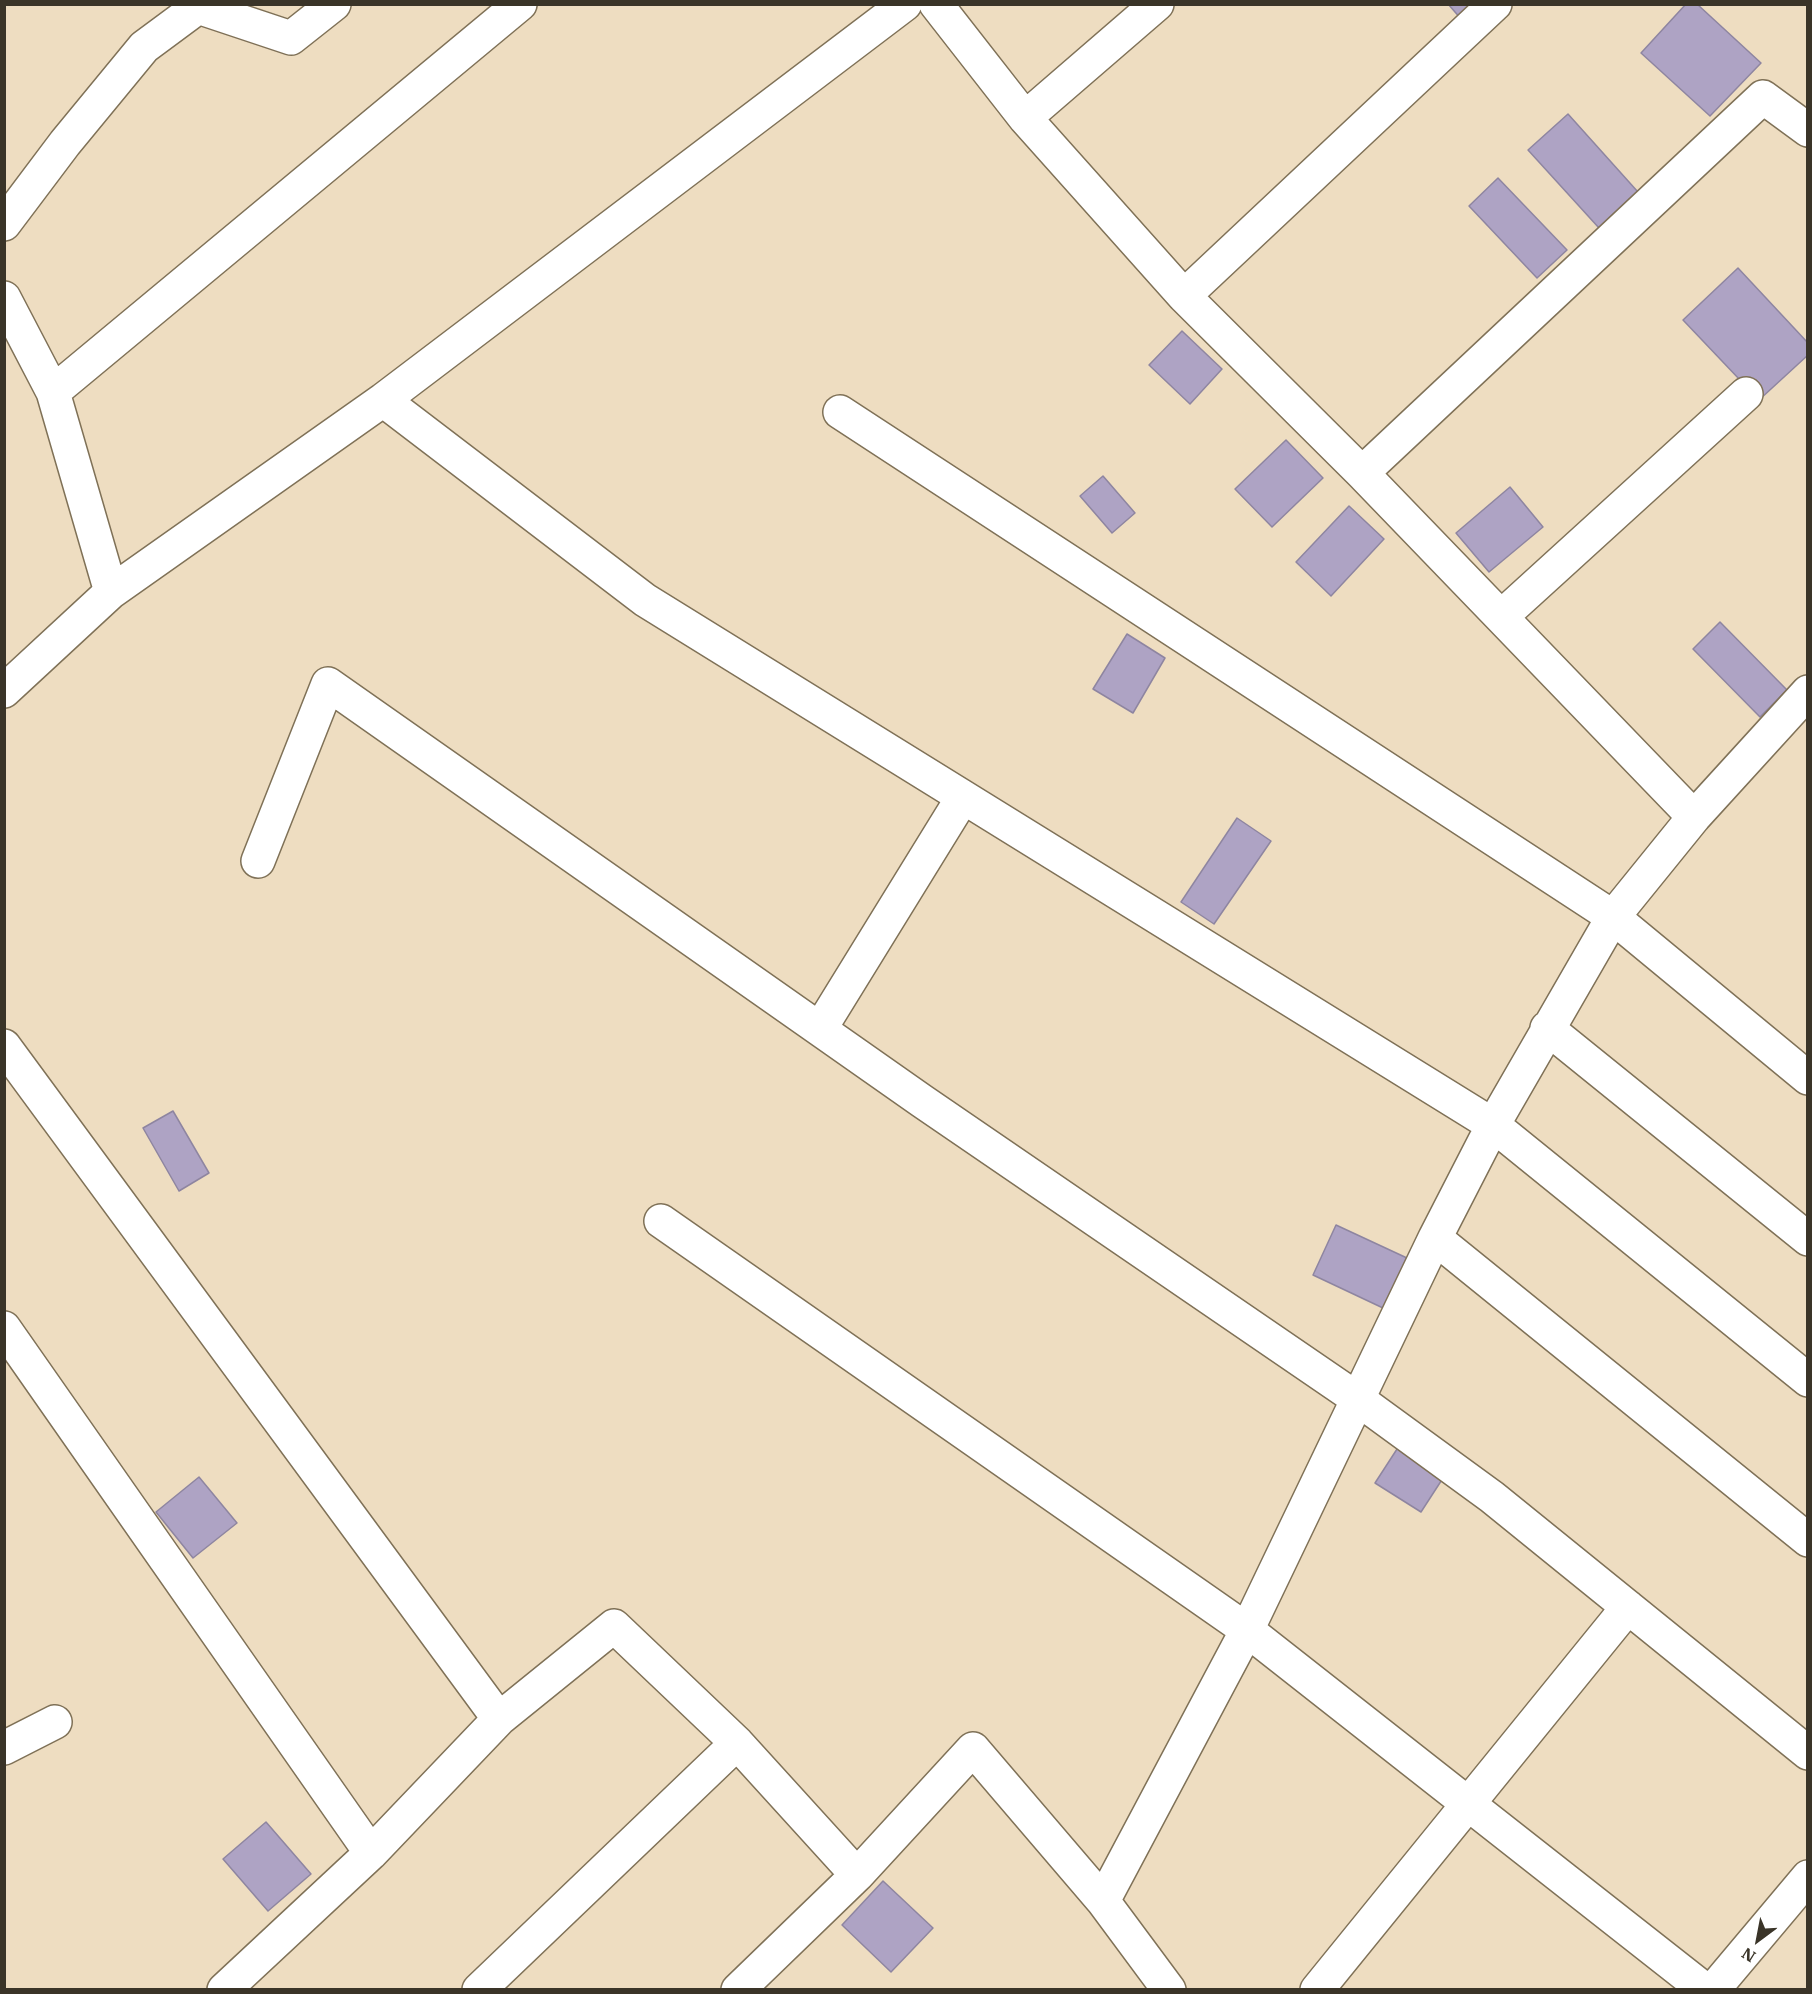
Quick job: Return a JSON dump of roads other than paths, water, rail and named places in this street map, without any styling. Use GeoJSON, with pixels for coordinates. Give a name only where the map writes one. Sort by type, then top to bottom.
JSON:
{"type":"FeatureCollection","features":[{"type":"Feature","properties":{"kind":"street"},"geometry":{"type":"LineString","coordinates":[[4,224],[65,143],[144,47],[198,7],[291,38],[334,4]]}},
{"type":"Feature","properties":{"kind":"street"},"geometry":{"type":"LineString","coordinates":[[53,392],[520,4]]}},
{"type":"Feature","properties":{"kind":"street"},"geometry":{"type":"LineString","coordinates":[[4,691],[111,592],[383,400],[905,4]]}},
{"type":"Feature","properties":{"kind":"street"},"geometry":{"type":"LineString","coordinates":[[936,4],[1025,118],[1184,296],[1362,473],[1694,817]]}},
{"type":"Feature","properties":{"kind":"street"},"geometry":{"type":"LineString","coordinates":[[1025,118],[1156,4]]}},
{"type":"Feature","properties":{"kind":"street"},"geometry":{"type":"LineString","coordinates":[[1184,296],[1495,4]]}},
{"type":"Feature","properties":{"kind":"street"},"geometry":{"type":"LineString","coordinates":[[1362,473],[1763,97],[1808,130]]}},
{"type":"Feature","properties":{"kind":"street"},"geometry":{"type":"LineString","coordinates":[[4,298],[53,392],[111,592]]}},
{"type":"Feature","properties":{"kind":"street"},"geometry":{"type":"LineString","coordinates":[[1501,617],[1746,394]]}},
{"type":"Feature","properties":{"kind":"street"},"geometry":{"type":"LineString","coordinates":[[383,400],[645,600],[1493,1125],[1808,1380]]}},
{"type":"Feature","properties":{"kind":"street"},"geometry":{"type":"LineString","coordinates":[[840,412],[1613,917],[1808,1078]]}},
{"type":"Feature","properties":{"kind":"street"},"geometry":{"type":"LineString","coordinates":[[258,861],[328,684],[820,1029],[1359,1400],[1492,1497],[1808,1753]]}},
{"type":"Feature","properties":{"kind":"street"},"geometry":{"type":"LineString","coordinates":[[1103,1901],[1247,1630],[1435,1238],[1493,1125],[1547,1028],[1613,917],[1694,817],[1808,692]]}},
{"type":"Feature","properties":{"kind":"street"},"geometry":{"type":"LineString","coordinates":[[820,1029],[963,797]]}},
{"type":"Feature","properties":{"kind":"street"},"geometry":{"type":"LineString","coordinates":[[1547,1028],[1808,1239]]}},
{"type":"Feature","properties":{"kind":"street"},"geometry":{"type":"LineString","coordinates":[[4,1046],[499,1719]]}},
{"type":"Feature","properties":{"kind":"street"},"geometry":{"type":"LineString","coordinates":[[661,1221],[1247,1630],[1705,1989]]}},
{"type":"Feature","properties":{"kind":"street"},"geometry":{"type":"LineString","coordinates":[[1435,1238],[1808,1540]]}},
{"type":"Feature","properties":{"kind":"street"},"geometry":{"type":"LineString","coordinates":[[4,1329],[371,1853]]}},
{"type":"Feature","properties":{"kind":"street"},"geometry":{"type":"LineString","coordinates":[[1317,1989],[1628,1607]]}},
{"type":"Feature","properties":{"kind":"street"},"geometry":{"type":"LineString","coordinates":[[224,1989],[371,1853],[499,1719],[614,1626],[738,1743],[857,1875]]}},
{"type":"Feature","properties":{"kind":"street"},"geometry":{"type":"LineString","coordinates":[[4,1748],[56,1722]]}},
{"type":"Feature","properties":{"kind":"street"},"geometry":{"type":"LineString","coordinates":[[479,1989],[738,1743]]}},
{"type":"Feature","properties":{"kind":"street"},"geometry":{"type":"LineString","coordinates":[[738,1989],[857,1875],[973,1749],[1103,1901],[1154,1983]]}},
{"type":"Feature","properties":{"kind":"street"},"geometry":{"type":"LineString","coordinates":[[1713,1989],[1808,1877]]}}]}
